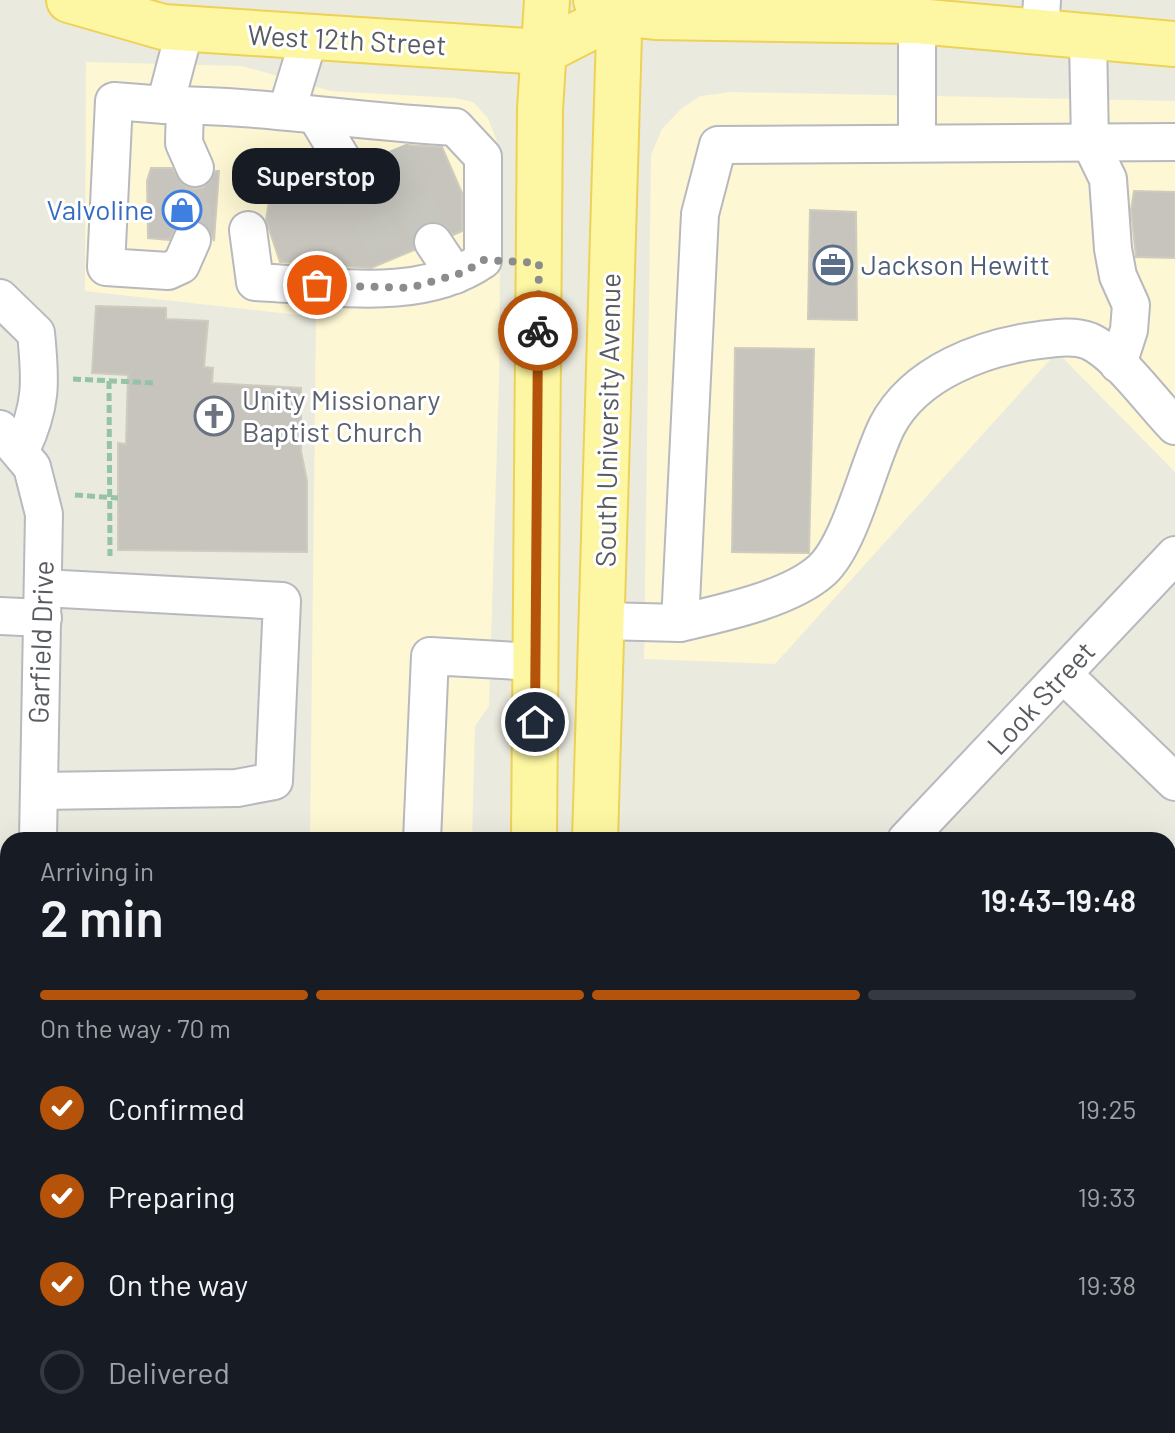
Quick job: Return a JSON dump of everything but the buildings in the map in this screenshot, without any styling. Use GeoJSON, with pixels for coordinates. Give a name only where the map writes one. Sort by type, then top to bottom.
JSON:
{"type":"FeatureCollection","features":[{"type":"Feature","properties":{"kind":"main road","name":"West 12th Street"},"geometry":{"type":"LineString","coordinates":[[69,0],[163,27],[543,52]]}},
{"type":"Feature","properties":{"kind":"main road"},"geometry":{"type":"LineString","coordinates":[[534,832],[539,263],[543,52],[547,0]]}},
{"type":"Feature","properties":{"kind":"main road"},"geometry":{"type":"LineString","coordinates":[[543,52],[612,4],[917,21],[1041,16],[1088,39],[1175,44]]}},
{"type":"Feature","properties":{"kind":"main road","name":"South University Avenue"},"geometry":{"type":"LineString","coordinates":[[595,832],[603,621],[612,4]]}},
{"type":"Feature","properties":{"kind":"street"},"geometry":{"type":"LineString","coordinates":[[917,21],[917,143]]}},
{"type":"Feature","properties":{"kind":"street"},"geometry":{"type":"LineString","coordinates":[[183,160],[175,105],[185,29]]}},
{"type":"Feature","properties":{"kind":"street"},"geometry":{"type":"LineString","coordinates":[[309,38],[302,113],[348,169]]}},
{"type":"Feature","properties":{"kind":"street"},"geometry":{"type":"LineString","coordinates":[[1088,39],[1090,142],[1108,179],[1113,249],[1118,276],[1131,305],[1129,330],[1118,364]]}},
{"type":"Feature","properties":{"kind":"street"},"geometry":{"type":"LineString","coordinates":[[181,248],[168,271],[106,267],[114,101],[302,113],[369,123],[455,127],[483,157],[469,268]]}},
{"type":"Feature","properties":{"kind":"street"},"geometry":{"type":"LineString","coordinates":[[369,123],[391,151]]}},
{"type":"Feature","properties":{"kind":"street"},"geometry":{"type":"LineString","coordinates":[[680,623],[700,214],[718,145],[1175,142]]}},
{"type":"Feature","properties":{"kind":"street"},"geometry":{"type":"LineString","coordinates":[[248,230],[255,282],[539,263]]}},
{"type":"Feature","properties":{"kind":"street"},"geometry":{"type":"LineString","coordinates":[[433,242],[469,268]]}},
{"type":"Feature","properties":{"kind":"street"},"geometry":{"type":"LineString","coordinates":[[0,298],[36,333],[41,394],[35,420],[10,439]]}},
{"type":"Feature","properties":{"kind":"street"},"geometry":{"type":"LineString","coordinates":[[603,621],[680,623],[782,593],[822,570],[840,543],[888,423],[916,390],[994,346],[1063,337],[1089,341],[1118,364],[1175,426]]}},
{"type":"Feature","properties":{"kind":"street","name":"Garfield Drive"},"geometry":{"type":"LineString","coordinates":[[10,439],[42,495],[38,832]]}},
{"type":"Feature","properties":{"kind":"street","name":"Look Street"},"geometry":{"type":"LineString","coordinates":[[914,832],[1175,555]]}},
{"type":"Feature","properties":{"kind":"street"},"geometry":{"type":"LineString","coordinates":[[0,616],[43,603],[108,591],[282,601],[274,781],[237,788],[39,791]]}},
{"type":"Feature","properties":{"kind":"street"},"geometry":{"type":"LineString","coordinates":[[422,832],[430,656],[535,662]]}},
{"type":"Feature","properties":{"kind":"street"},"geometry":{"type":"LineString","coordinates":[[1064,675],[1175,782]]}},
{"type":"Feature","properties":{"kind":"path"},"geometry":{"type":"LineString","coordinates":[[68,379],[155,383]]}},
{"type":"Feature","properties":{"kind":"path"},"geometry":{"type":"LineString","coordinates":[[108,591],[114,498],[109,381]]}},
{"type":"Feature","properties":{"kind":"path"},"geometry":{"type":"LineString","coordinates":[[71,495],[114,498]]}},
{"type":"Feature","properties":{"kind":"shaded area"},"geometry":{"type":"Polygon","coordinates":[[[86,62],[242,66],[331,91],[455,98],[473,102],[488,118],[499,147],[500,346],[489,706],[475,726],[472,832],[310,832],[316,317],[85,291],[86,62]]]}},
{"type":"Feature","properties":{"kind":"shaded area"},"geometry":{"type":"Polygon","coordinates":[[[732,92],[1175,101],[1175,472],[1057,352],[775,664],[644,659],[651,155],[662,129],[681,109],[700,96],[732,92]]]}},
{"type":"Feature","properties":{"kind":"tunnel"},"geometry":{"type":"LineString","coordinates":[[391,151],[433,242]]}},
{"type":"Feature","properties":{"kind":"tunnel"},"geometry":{"type":"LineString","coordinates":[[192,240],[195,168]]}},
{"type":"Feature","properties":{"kind":"tunnel"},"geometry":{"type":"LineString","coordinates":[[348,169],[390,260]]}},
{"type":"Feature","properties":{"kind":"way so far"},"geometry":{"type":"LineString","coordinates":[[317,285],[410,288],[465,272],[483,260],[539,263],[538,331]]}},
{"type":"Feature","properties":{"kind":"place","name":"Valvoline"},"geometry":{"type":"Point","coordinates":[182,210]}},
{"type":"Feature","properties":{"kind":"place","name":"Jackson Hewitt"},"geometry":{"type":"Point","coordinates":[833,265]}},
{"type":"Feature","properties":{"kind":"place","name":"Superstop"},"geometry":{"type":"Point","coordinates":[317,285]}},
{"type":"Feature","properties":{"kind":"place","name":"Unity Missionary Baptist Church"},"geometry":{"type":"Point","coordinates":[214,416]}},
{"type":"Feature","properties":{"kind":"route"},"geometry":{"type":"LineString","coordinates":[[535,722],[538,331]]}}]}
